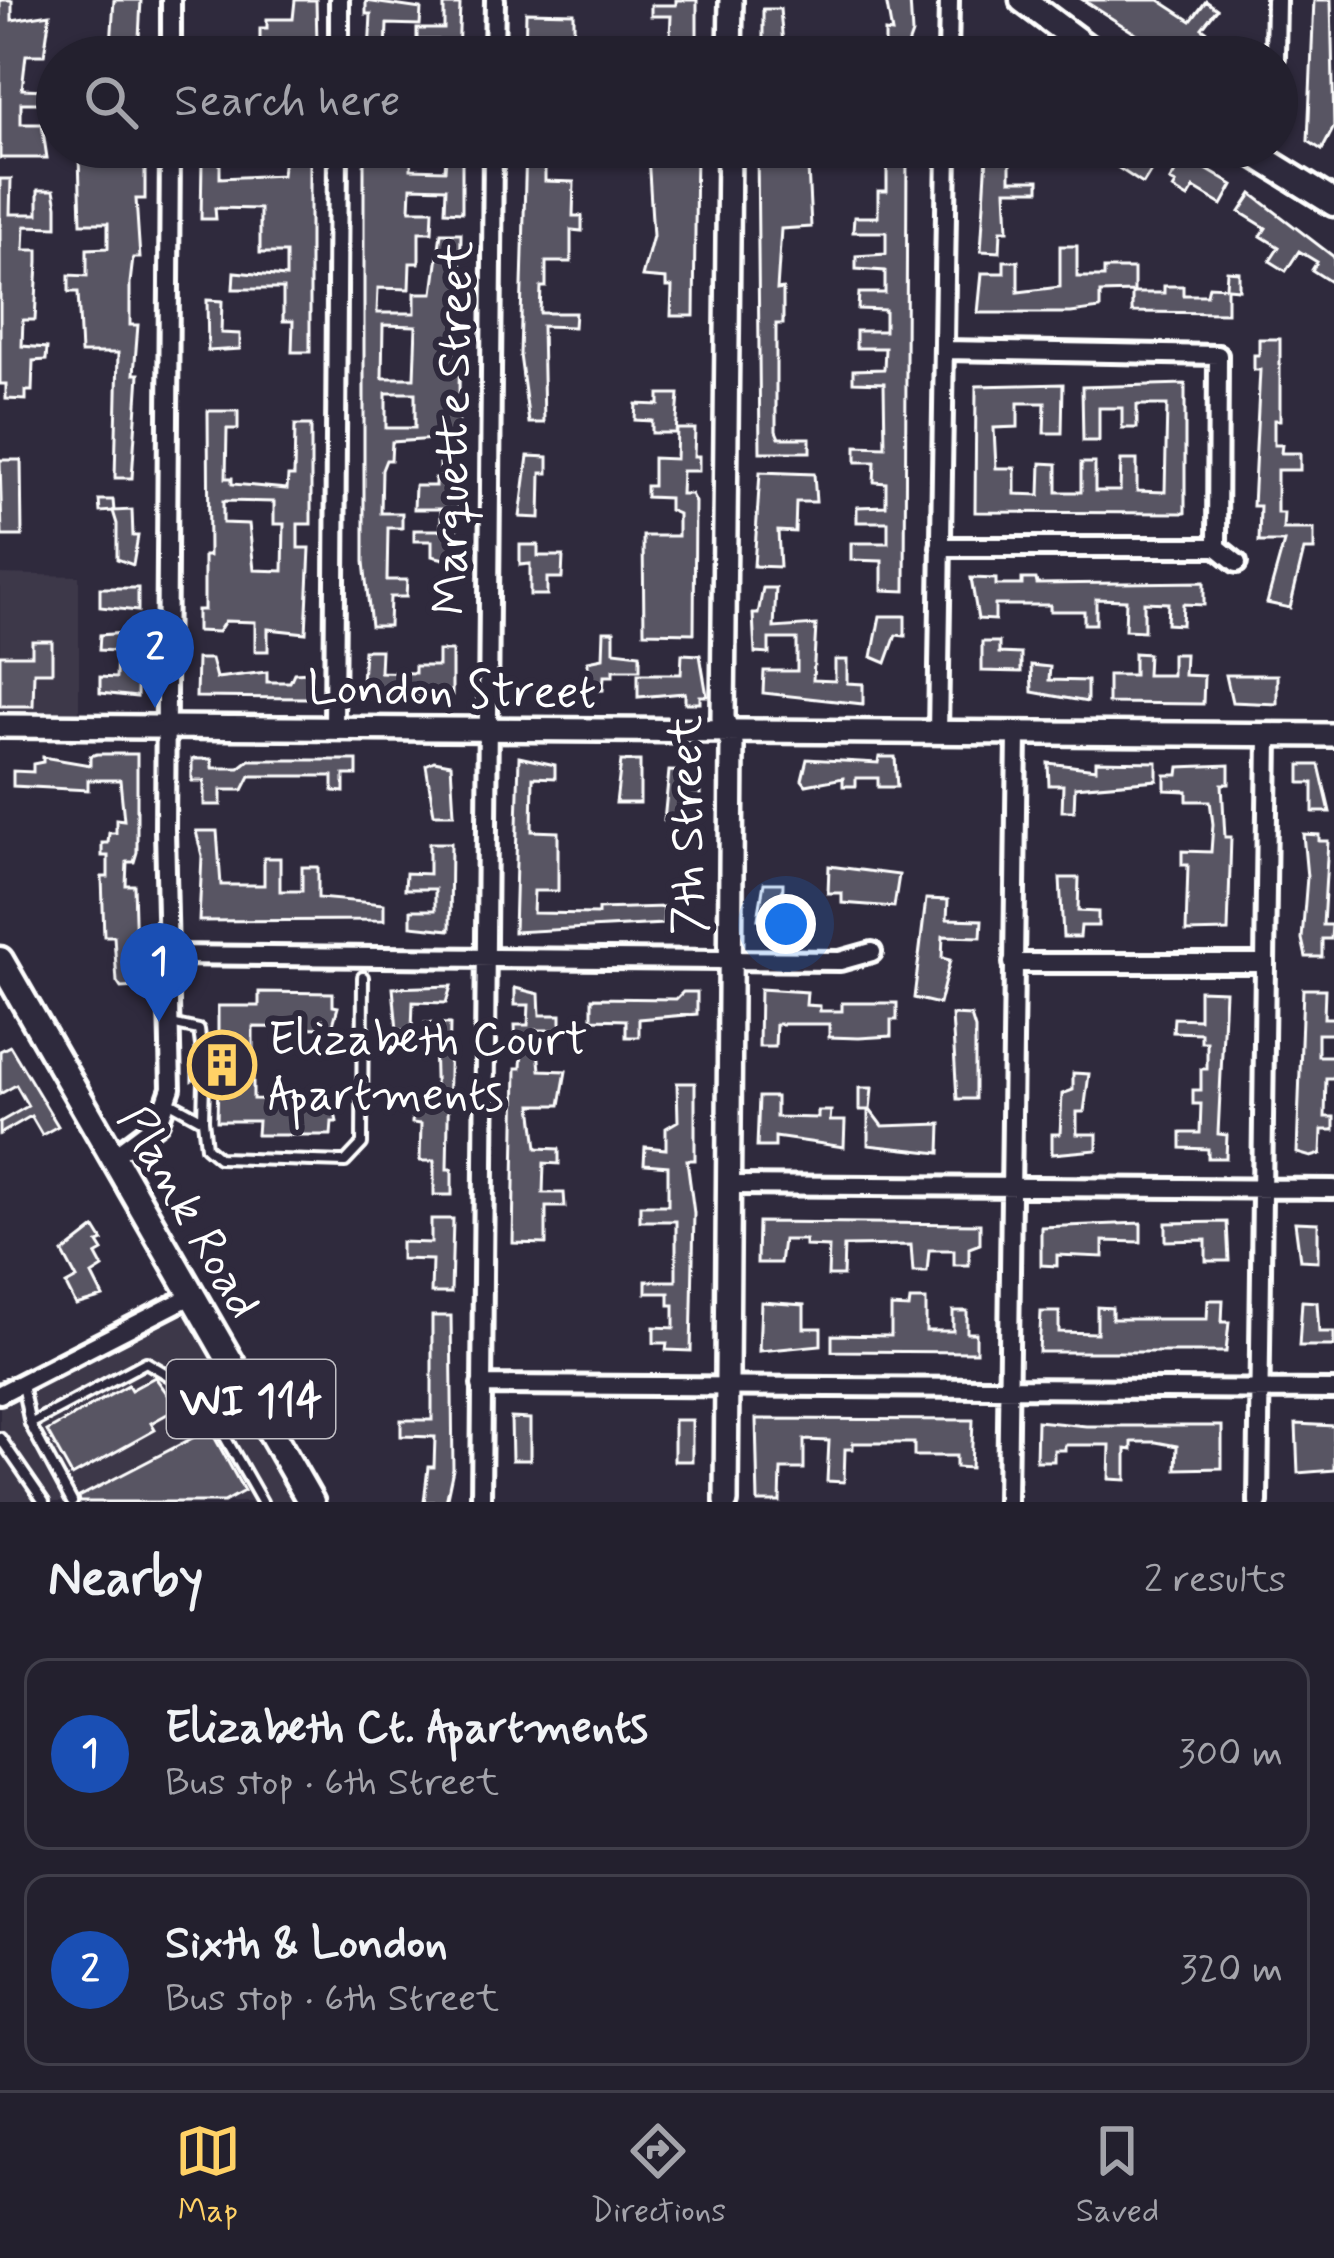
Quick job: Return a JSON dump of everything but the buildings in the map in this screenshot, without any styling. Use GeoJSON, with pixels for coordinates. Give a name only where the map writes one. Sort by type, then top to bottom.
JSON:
{"type":"FeatureCollection","features":[{"type":"Feature","properties":{"kind":"main road"},"geometry":{"type":"LineString","coordinates":[[1023,0],[1071,36]]}},
{"type":"Feature","properties":{"kind":"main road"},"geometry":{"type":"LineString","coordinates":[[1289,168],[1334,203]]}},
{"type":"Feature","properties":{"kind":"main road","name":"Plank Road"},"geometry":{"type":"LineString","coordinates":[[0,960],[310,1502]]}},
{"type":"Feature","properties":{"kind":"street"},"geometry":{"type":"LineString","coordinates":[[171,0],[171,36]]}},
{"type":"Feature","properties":{"kind":"street"},"geometry":{"type":"LineString","coordinates":[[339,0],[339,36]]}},
{"type":"Feature","properties":{"kind":"street"},"geometry":{"type":"LineString","coordinates":[[494,36],[495,0]]}},
{"type":"Feature","properties":{"kind":"street"},"geometry":{"type":"LineString","coordinates":[[730,0],[730,36]]}},
{"type":"Feature","properties":{"kind":"street"},"geometry":{"type":"LineString","coordinates":[[948,36],[949,0]]}},
{"type":"Feature","properties":{"kind":"street"},"geometry":{"type":"LineString","coordinates":[[1275,36],[1276,0]]}},
{"type":"Feature","properties":{"kind":"street"},"geometry":{"type":"LineString","coordinates":[[112,1158],[148,1133],[169,1101],[170,168]]}},
{"type":"Feature","properties":{"kind":"street"},"geometry":{"type":"LineString","coordinates":[[334,729],[338,168]]}},
{"type":"Feature","properties":{"kind":"street","name":"Marquette Street"},"geometry":{"type":"LineString","coordinates":[[481,1502],[493,168]]}},
{"type":"Feature","properties":{"kind":"street","name":"7th Street"},"geometry":{"type":"LineString","coordinates":[[726,1502],[732,744],[724,559],[729,168]]}},
{"type":"Feature","properties":{"kind":"street"},"geometry":{"type":"LineString","coordinates":[[938,734],[947,168]]}},
{"type":"Feature","properties":{"kind":"street"},"geometry":{"type":"LineString","coordinates":[[944,350],[1218,355],[1217,547]]}},
{"type":"Feature","properties":{"kind":"street"},"geometry":{"type":"LineString","coordinates":[[940,547],[1217,547],[1237,563]]}},
{"type":"Feature","properties":{"kind":"street","name":"London Street"},"geometry":{"type":"LineString","coordinates":[[0,726],[1334,735]]}},
{"type":"Feature","properties":{"kind":"street"},"geometry":{"type":"LineString","coordinates":[[1007,1502],[1017,734]]}},
{"type":"Feature","properties":{"kind":"street"},"geometry":{"type":"LineString","coordinates":[[1258,1502],[1268,735]]}},
{"type":"Feature","properties":{"kind":"street"},"geometry":{"type":"LineString","coordinates":[[169,955],[839,961],[872,952]]}},
{"type":"Feature","properties":{"kind":"street"},"geometry":{"type":"LineString","coordinates":[[1013,963],[1265,963]]}},
{"type":"Feature","properties":{"kind":"street"},"geometry":{"type":"LineString","coordinates":[[730,1185],[1334,1189]]}},
{"type":"Feature","properties":{"kind":"street"},"geometry":{"type":"LineString","coordinates":[[0,1394],[191,1296]]}},
{"type":"Feature","properties":{"kind":"street"},"geometry":{"type":"LineString","coordinates":[[481,1385],[1334,1390]]}},
{"type":"Feature","properties":{"kind":"lane"},"geometry":{"type":"LineString","coordinates":[[204,1080],[206,1147],[228,1160],[345,1162],[354,1157],[363,1134],[363,977]]}},
{"type":"Feature","properties":{"kind":"lane"},"geometry":{"type":"LineString","coordinates":[[170,1024],[199,1030],[203,1061]]}},
{"type":"Feature","properties":{"kind":"lane"},"geometry":{"type":"LineString","coordinates":[[169,1101],[203,1120]]}},
{"type":"Feature","properties":{"kind":"lane"},"geometry":{"type":"LineString","coordinates":[[30,1424],[146,1361],[195,1391],[262,1502]]}},
{"type":"Feature","properties":{"kind":"lane"},"geometry":{"type":"LineString","coordinates":[[22,1384],[30,1424],[72,1502]]}},
{"type":"Feature","properties":{"kind":"lane"},"geometry":{"type":"LineString","coordinates":[[213,1416],[249,1396]]}},
{"type":"Feature","properties":{"kind":"lane"},"geometry":{"type":"LineString","coordinates":[[0,1438],[44,1502]]}},
{"type":"Feature","properties":{"kind":"shaded area"},"geometry":{"type":"Polygon","coordinates":[[[0,574],[79,576],[79,718],[0,718],[0,574]]]}},
{"type":"Feature","properties":{"kind":"shaded area"},"geometry":{"type":"Polygon","coordinates":[[[176,1314],[196,1319],[299,1502],[0,1502],[0,1404],[176,1314]]]}},
{"type":"Feature","properties":{"kind":"place","name":"Sixth & London"},"geometry":{"type":"Point","coordinates":[155,708]}},
{"type":"Feature","properties":{"kind":"place","name":"Elizabeth Ct. Apartments"},"geometry":{"type":"Point","coordinates":[159,1022]}},
{"type":"Feature","properties":{"kind":"place","name":"Elizabeth Court Apartments"},"geometry":{"type":"Point","coordinates":[222,1065]}}]}
